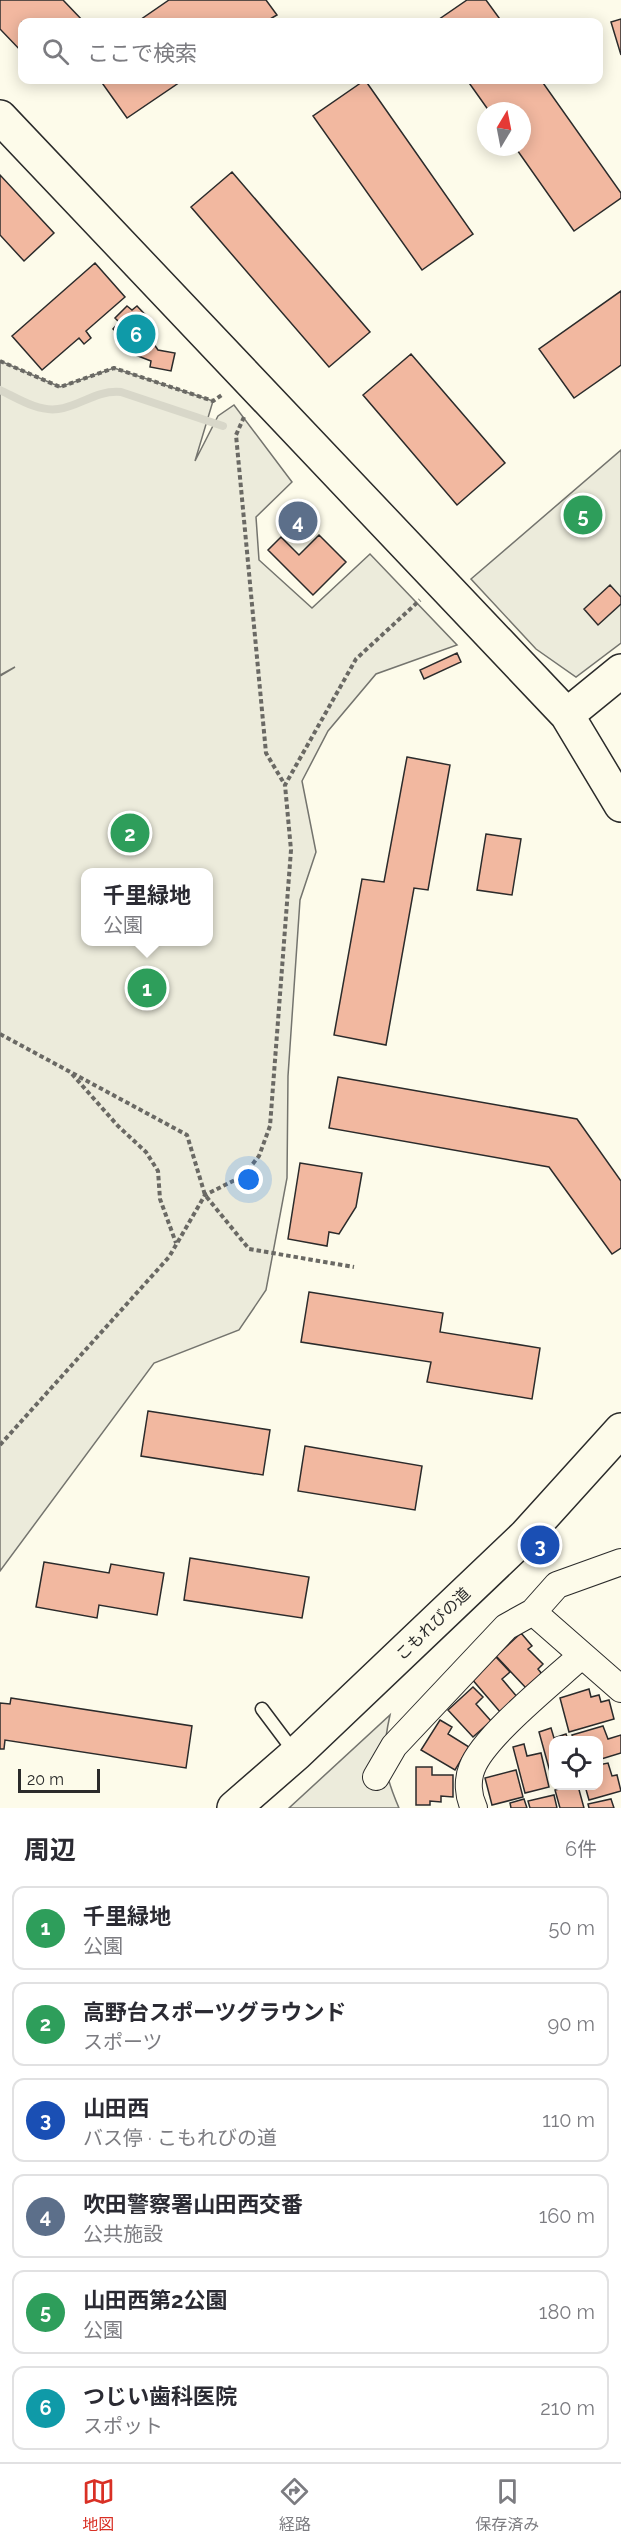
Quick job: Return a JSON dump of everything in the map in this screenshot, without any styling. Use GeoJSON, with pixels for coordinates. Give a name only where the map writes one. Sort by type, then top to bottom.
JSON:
{"type":"FeatureCollection","features":[{"type":"Feature","properties":{"kind":"street"},"geometry":{"type":"LineString","coordinates":[[0,117],[567,715],[621,806]]}},
{"type":"Feature","properties":{"kind":"street"},"geometry":{"type":"LineString","coordinates":[[567,715],[621,671]]}},
{"type":"Feature","properties":{"kind":"street","name":"こもれびの道"},"geometry":{"type":"LineString","coordinates":[[234,1808],[297,1755],[525,1536],[621,1430]]}},
{"type":"Feature","properties":{"kind":"street"},"geometry":{"type":"LineString","coordinates":[[376,1777],[394,1746],[506,1627],[533,1612],[557,1585],[621,1562]]}},
{"type":"Feature","properties":{"kind":"street"},"geometry":{"type":"LineString","coordinates":[[533,1612],[621,1689]]}},
{"type":"Feature","properties":{"kind":"street"},"geometry":{"type":"LineString","coordinates":[[474,1808],[468,1797],[471,1769],[485,1746],[582,1655]]}},
{"type":"Feature","properties":{"kind":"lane"},"geometry":{"type":"LineString","coordinates":[[262,1708],[297,1755]]}},
{"type":"Feature","properties":{"kind":"path"},"geometry":{"type":"LineString","coordinates":[[0,361],[60,387],[114,368],[213,401],[230,390]]}},
{"type":"Feature","properties":{"kind":"path"},"geometry":{"type":"LineString","coordinates":[[0,1445],[169,1257],[205,1195],[243,1176],[258,1156],[270,1126],[291,850],[285,785],[266,753],[236,435],[247,411]]}},
{"type":"Feature","properties":{"kind":"path"},"geometry":{"type":"LineString","coordinates":[[285,785],[356,659],[421,599]]}},
{"type":"Feature","properties":{"kind":"path"},"geometry":{"type":"LineString","coordinates":[[0,1034],[187,1135],[205,1195],[249,1249],[354,1267]]}},
{"type":"Feature","properties":{"kind":"path"},"geometry":{"type":"LineString","coordinates":[[70,1072],[118,1126],[146,1152],[158,1171],[160,1199],[176,1244]]}},
{"type":"Feature","properties":{"kind":"shaded area"},"geometry":{"type":"Polygon","coordinates":[[[0,361],[60,387],[114,368],[213,401],[195,461],[218,416],[234,405],[292,482],[256,517],[259,560],[312,608],[370,554],[457,645],[376,674],[328,731],[302,781],[316,852],[300,900],[288,1076],[287,1178],[266,1290],[239,1330],[154,1363],[0,1571],[0,676],[15,667],[0,675],[0,361]]]}},
{"type":"Feature","properties":{"kind":"shaded area"},"geometry":{"type":"Polygon","coordinates":[[[621,450],[621,643],[576,677],[536,649],[471,579],[621,450]]]}},
{"type":"Feature","properties":{"kind":"shaded area"},"geometry":{"type":"Polygon","coordinates":[[[390,1715],[385,1741],[385,1763],[399,1808],[289,1808],[390,1715]]]}},
{"type":"Feature","properties":{"kind":"building"},"geometry":{"type":"Polygon","coordinates":[[[0,0],[63,0],[80,18],[18,18],[18,48],[0,29],[0,0]]]}},
{"type":"Feature","properties":{"kind":"building"},"geometry":{"type":"Polygon","coordinates":[[[169,0],[266,0],[277,15],[272,18],[143,18],[169,0]]]}},
{"type":"Feature","properties":{"kind":"building"},"geometry":{"type":"Polygon","coordinates":[[[467,0],[486,0],[499,18],[441,18],[467,0]]]}},
{"type":"Feature","properties":{"kind":"building"},"geometry":{"type":"Polygon","coordinates":[[[621,19],[621,55],[611,22],[621,19]]]}},
{"type":"Feature","properties":{"kind":"building"},"geometry":{"type":"Polygon","coordinates":[[[103,84],[177,84],[127,118],[103,84]]]}},
{"type":"Feature","properties":{"kind":"building"},"geometry":{"type":"Polygon","coordinates":[[[359,84],[368,84],[473,234],[422,270],[313,116],[359,84]]]}},
{"type":"Feature","properties":{"kind":"building"},"geometry":{"type":"Polygon","coordinates":[[[470,84],[544,84],[621,193],[621,198],[574,231],[521,156],[531,156],[531,102],[483,102],[470,84]]]}},
{"type":"Feature","properties":{"kind":"building"},"geometry":{"type":"Polygon","coordinates":[[[232,172],[370,332],[329,367],[191,207],[232,172]]]}},
{"type":"Feature","properties":{"kind":"building"},"geometry":{"type":"Polygon","coordinates":[[[0,175],[54,233],[24,261],[0,235],[0,175]]]}},
{"type":"Feature","properties":{"kind":"building"},"geometry":{"type":"Polygon","coordinates":[[[95,263],[125,297],[86,331],[91,338],[84,344],[79,338],[42,370],[12,336],[95,263]]]}},
{"type":"Feature","properties":{"kind":"building"},"geometry":{"type":"Polygon","coordinates":[[[621,291],[621,365],[574,398],[539,349],[621,291]]]}},
{"type":"Feature","properties":{"kind":"building"},"geometry":{"type":"Polygon","coordinates":[[[127,306],[132,310],[137,306],[156,326],[151,340],[158,350],[175,353],[171,371],[150,367],[151,361],[125,351],[126,341],[113,329],[119,322],[115,318],[127,306]]]}},
{"type":"Feature","properties":{"kind":"building"},"geometry":{"type":"Polygon","coordinates":[[[411,354],[505,463],[457,505],[363,395],[411,354]]]}},
{"type":"Feature","properties":{"kind":"building"},"geometry":{"type":"Polygon","coordinates":[[[307,503],[317,515],[289,539],[278,527],[307,503]]]}},
{"type":"Feature","properties":{"kind":"building"},"geometry":{"type":"Polygon","coordinates":[[[319,535],[346,562],[313,595],[268,550],[281,537],[299,555],[319,535]]]}},
{"type":"Feature","properties":{"kind":"building"},"geometry":{"type":"Polygon","coordinates":[[[610,585],[621,597],[621,604],[598,625],[584,609],[610,585]]]}},
{"type":"Feature","properties":{"kind":"building"},"geometry":{"type":"Polygon","coordinates":[[[457,653],[461,662],[424,679],[420,670],[457,653]]]}},
{"type":"Feature","properties":{"kind":"building"},"geometry":{"type":"Polygon","coordinates":[[[407,757],[450,765],[428,890],[414,888],[386,1045],[334,1035],[362,879],[384,882],[407,757]]]}},
{"type":"Feature","properties":{"kind":"building"},"geometry":{"type":"Polygon","coordinates":[[[486,834],[521,839],[512,895],[477,890],[486,834]]]}},
{"type":"Feature","properties":{"kind":"building"},"geometry":{"type":"Polygon","coordinates":[[[338,1077],[577,1119],[621,1181],[621,1248],[612,1254],[549,1167],[329,1128],[338,1077]]]}},
{"type":"Feature","properties":{"kind":"building"},"geometry":{"type":"Polygon","coordinates":[[[300,1163],[362,1173],[356,1207],[339,1234],[329,1232],[327,1246],[288,1239],[300,1163]]]}},
{"type":"Feature","properties":{"kind":"building"},"geometry":{"type":"Polygon","coordinates":[[[309,1292],[443,1313],[440,1332],[540,1348],[532,1399],[427,1382],[431,1362],[301,1342],[309,1292]]]}},
{"type":"Feature","properties":{"kind":"building"},"geometry":{"type":"Polygon","coordinates":[[[148,1411],[270,1430],[263,1475],[141,1456],[148,1411]]]}},
{"type":"Feature","properties":{"kind":"building"},"geometry":{"type":"Polygon","coordinates":[[[305,1446],[422,1466],[415,1510],[298,1491],[305,1446]]]}},
{"type":"Feature","properties":{"kind":"building"},"geometry":{"type":"Polygon","coordinates":[[[190,1558],[309,1577],[302,1618],[184,1600],[190,1558]]]}},
{"type":"Feature","properties":{"kind":"building"},"geometry":{"type":"Polygon","coordinates":[[[44,1562],[109,1573],[111,1564],[164,1573],[157,1615],[99,1605],[97,1618],[36,1607],[44,1562]]]}},
{"type":"Feature","properties":{"kind":"building"},"geometry":{"type":"Polygon","coordinates":[[[521,1633],[532,1646],[528,1649],[543,1664],[538,1669],[542,1674],[526,1688],[496,1656],[521,1633]]]}},
{"type":"Feature","properties":{"kind":"building"},"geometry":{"type":"Polygon","coordinates":[[[496,1657],[510,1672],[502,1679],[518,1698],[501,1713],[471,1678],[496,1657]]]}},
{"type":"Feature","properties":{"kind":"building"},"geometry":{"type":"Polygon","coordinates":[[[473,1687],[483,1697],[476,1704],[491,1721],[473,1737],[448,1710],[473,1687]]]}},
{"type":"Feature","properties":{"kind":"building"},"geometry":{"type":"Polygon","coordinates":[[[589,1689],[591,1697],[599,1695],[601,1702],[609,1700],[614,1719],[569,1732],[560,1698],[589,1689]]]}},
{"type":"Feature","properties":{"kind":"building"},"geometry":{"type":"Polygon","coordinates":[[[11,1698],[192,1726],[186,1768],[5,1740],[4,1749],[0,1749],[0,1703],[10,1704],[11,1698]]]}},
{"type":"Feature","properties":{"kind":"building"},"geometry":{"type":"Polygon","coordinates":[[[440,1720],[452,1727],[448,1734],[469,1747],[455,1770],[421,1750],[440,1720]]]}},
{"type":"Feature","properties":{"kind":"building"},"geometry":{"type":"Polygon","coordinates":[[[603,1726],[608,1739],[621,1735],[621,1753],[603,1758],[603,1736],[572,1735],[603,1726]]]}},
{"type":"Feature","properties":{"kind":"building"},"geometry":{"type":"Polygon","coordinates":[[[551,1728],[553,1736],[549,1736],[549,1768],[539,1732],[551,1728]]]}},
{"type":"Feature","properties":{"kind":"building"},"geometry":{"type":"Polygon","coordinates":[[[524,1744],[527,1756],[541,1753],[549,1787],[525,1793],[513,1747],[524,1744]]]}},
{"type":"Feature","properties":{"kind":"building"},"geometry":{"type":"Polygon","coordinates":[[[608,1763],[612,1776],[617,1775],[621,1791],[589,1800],[586,1790],[603,1790],[603,1764],[608,1763]]]}},
{"type":"Feature","properties":{"kind":"building"},"geometry":{"type":"Polygon","coordinates":[[[416,1767],[432,1767],[432,1775],[453,1775],[453,1797],[441,1796],[441,1802],[430,1801],[430,1805],[416,1805],[416,1767]]]}},
{"type":"Feature","properties":{"kind":"building"},"geometry":{"type":"Polygon","coordinates":[[[516,1770],[523,1797],[492,1805],[485,1778],[516,1770]]]}},
{"type":"Feature","properties":{"kind":"building"},"geometry":{"type":"Polygon","coordinates":[[[555,1790],[579,1790],[584,1808],[560,1808],[555,1790]]]}},
{"type":"Feature","properties":{"kind":"building"},"geometry":{"type":"Polygon","coordinates":[[[554,1795],[557,1808],[530,1808],[528,1801],[554,1795]]]}},
{"type":"Feature","properties":{"kind":"building"},"geometry":{"type":"Polygon","coordinates":[[[524,1799],[527,1808],[511,1808],[510,1803],[524,1799]]]}},
{"type":"Feature","properties":{"kind":"building"},"geometry":{"type":"Polygon","coordinates":[[[611,1799],[614,1808],[589,1808],[588,1804],[611,1799]]]}},
{"type":"Feature","properties":{"kind":"waterway"},"geometry":{"type":"LineString","coordinates":[[0,390],[28,404],[50,409],[74,405],[103,393],[121,392],[223,426]]}},
{"type":"Feature","properties":{"kind":"place","name":"つじい歯科医院"},"geometry":{"type":"Point","coordinates":[136,334]}},
{"type":"Feature","properties":{"kind":"place","name":"山田西第2公園"},"geometry":{"type":"Point","coordinates":[583,515]}},
{"type":"Feature","properties":{"kind":"place","name":"吹田警察署山田西交番"},"geometry":{"type":"Point","coordinates":[298,521]}},
{"type":"Feature","properties":{"kind":"place","name":"高野台スポーツグラウンド"},"geometry":{"type":"Point","coordinates":[130,833]}},
{"type":"Feature","properties":{"kind":"place","name":"千里緑地"},"geometry":{"type":"Point","coordinates":[147,988]}},
{"type":"Feature","properties":{"kind":"place","name":"山田西"},"geometry":{"type":"Point","coordinates":[540,1545]}}]}
